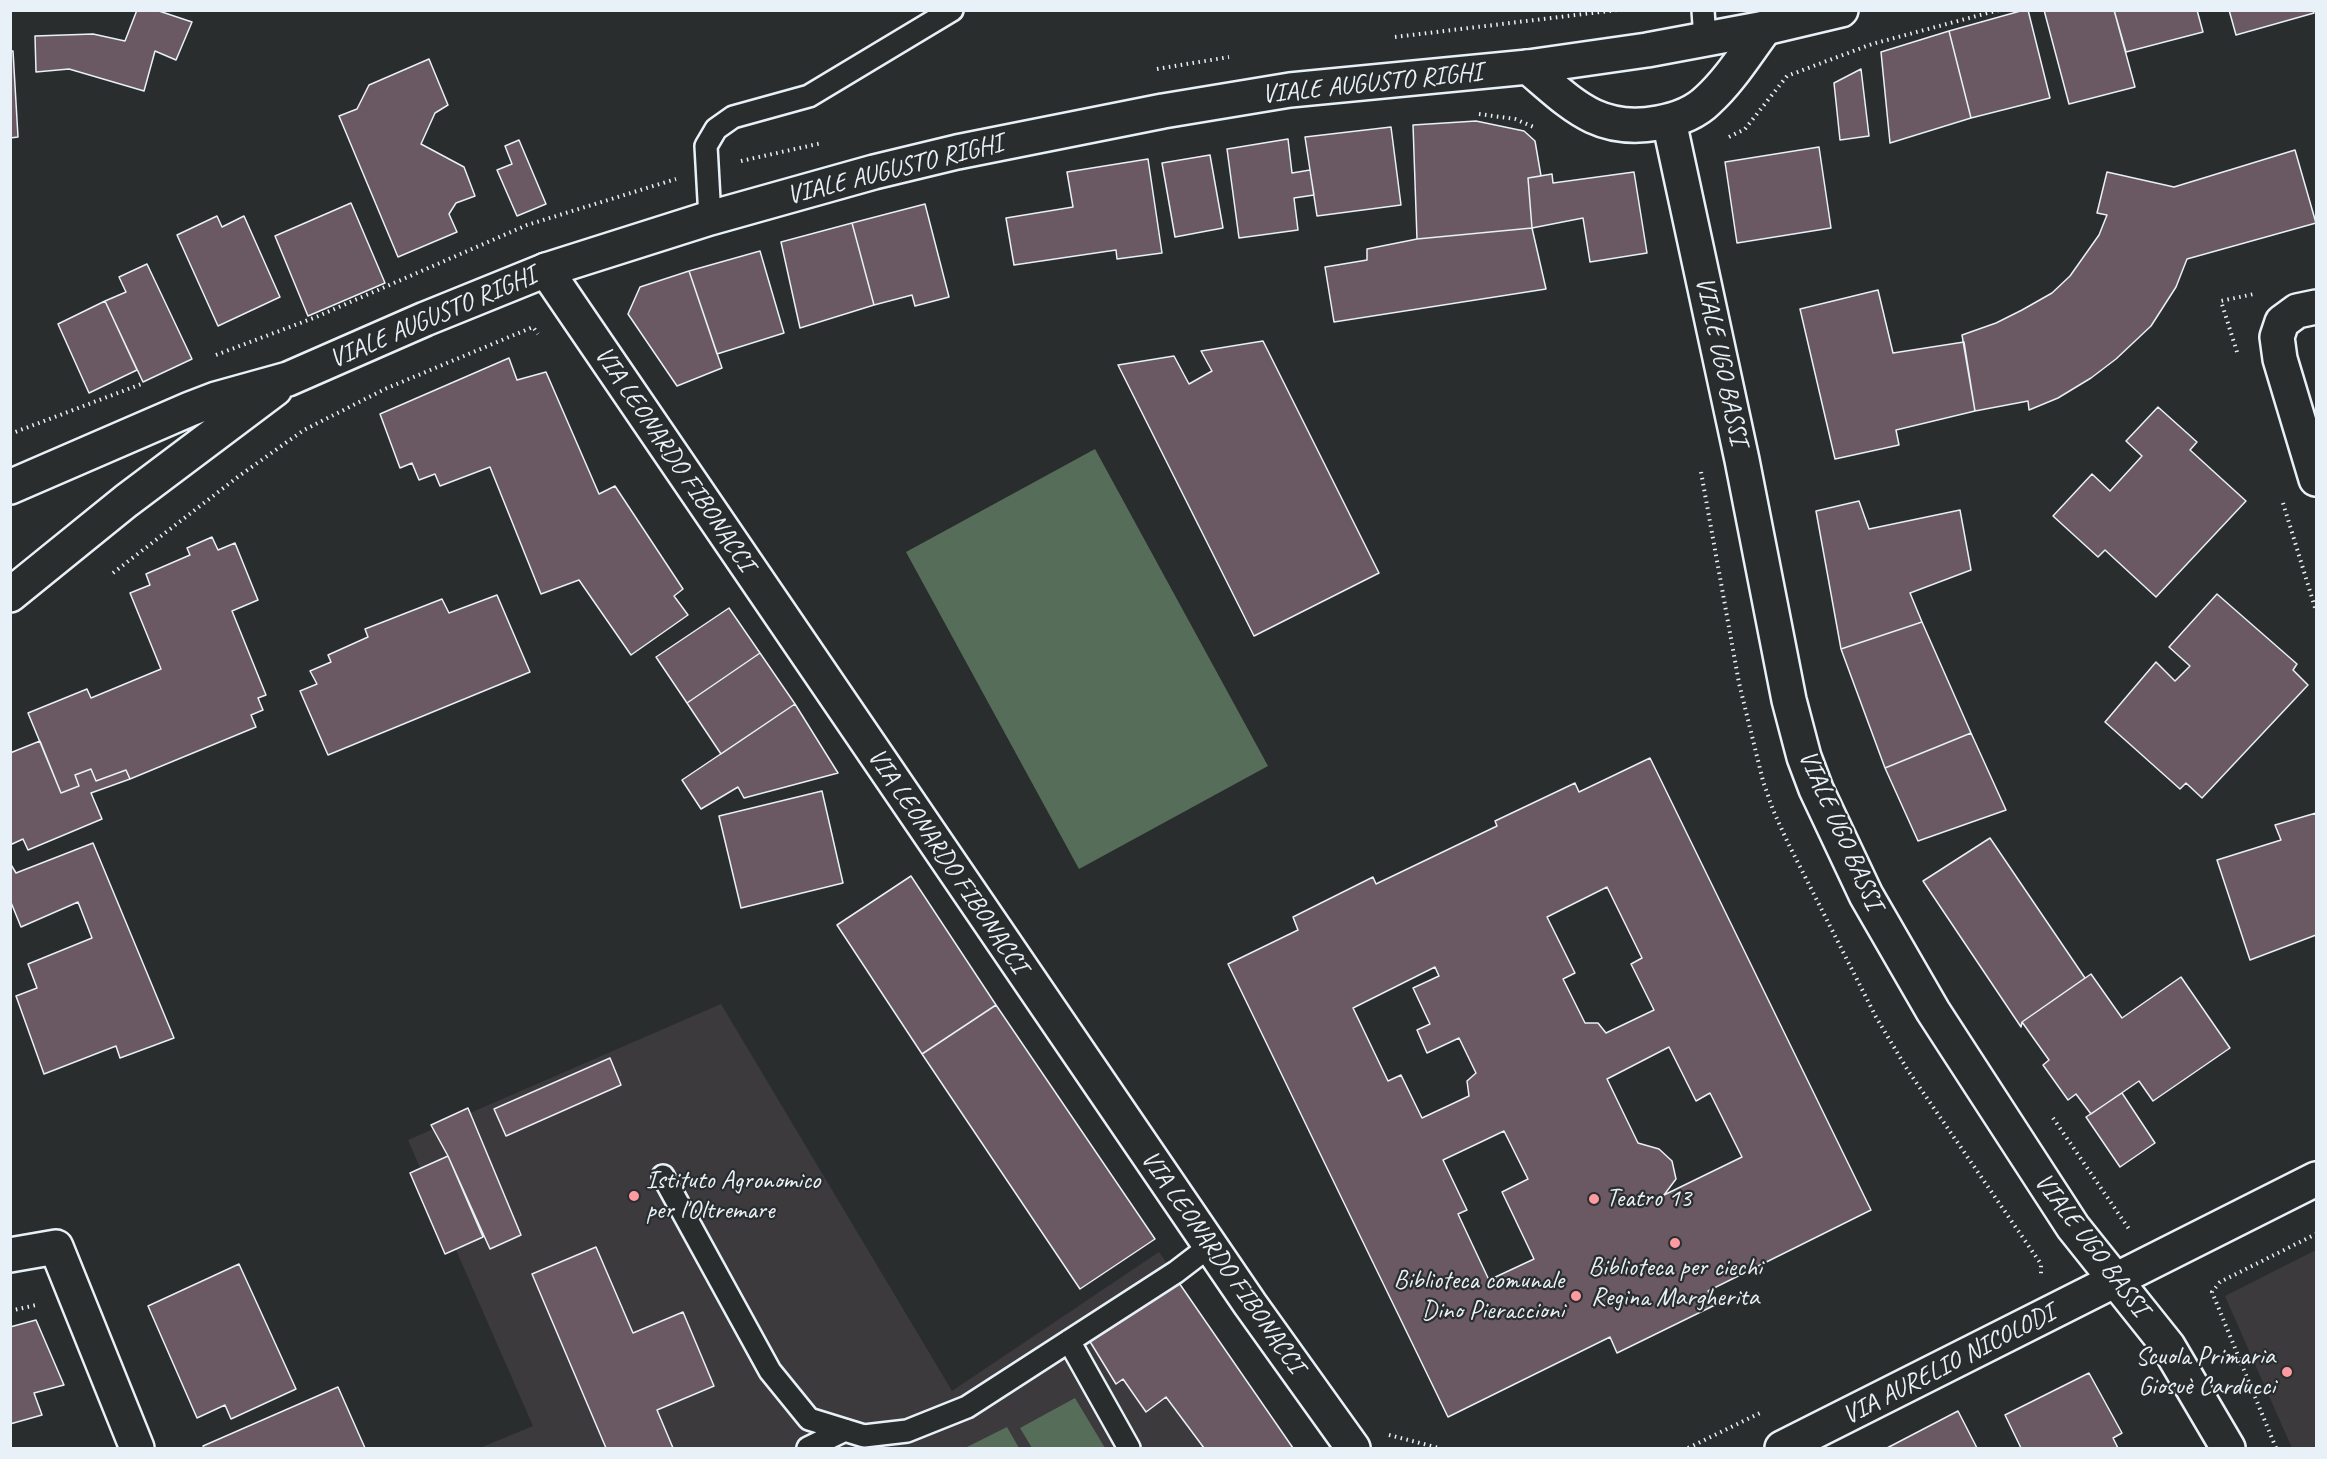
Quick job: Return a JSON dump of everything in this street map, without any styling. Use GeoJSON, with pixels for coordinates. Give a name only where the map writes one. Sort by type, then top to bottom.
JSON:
{"type":"FeatureCollection","features":[{"type":"Feature","properties":{"kind":"street","name":"VIALE AUGUSTO RIGHI"},"geometry":{"type":"LineString","coordinates":[[10,487],[190,409],[216,399],[288,379],[425,319],[546,270],[710,218],[957,152],[1141,115],[1329,85],[1528,67],[1704,25],[1766,28],[1841,10]]}},
{"type":"Feature","properties":{"kind":"street"},"geometry":{"type":"LineString","coordinates":[[1528,67],[1569,101],[1601,121],[1636,125],[1669,121],[1706,102],[1766,28]]}},
{"type":"Feature","properties":{"kind":"street","name":"VIALE UGO BASSI"},"geometry":{"type":"LineString","coordinates":[[1669,121],[1742,460],[1789,700],[1804,757],[1816,789],[1866,895],[1933,1011],[2073,1227],[2168,1346],[2221,1433],[2228,1449]]}},
{"type":"Feature","properties":{"kind":"street","name":"VIA LEONARDO FIBONACCI"},"geometry":{"type":"LineString","coordinates":[[546,270],[1210,1246],[1366,1441]]}},
{"type":"Feature","properties":{"kind":"street"},"geometry":{"type":"LineString","coordinates":[[2316,307],[2297,311],[2282,322],[2277,337],[2280,359],[2316,479]]}},
{"type":"Feature","properties":{"kind":"street","name":"VIALE AUGUSTO RIGHI"},"geometry":{"type":"LineString","coordinates":[[10,596],[126,501],[288,379]]}},
{"type":"Feature","properties":{"kind":"street","name":"VIA AURELIO NICOLODI"},"geometry":{"type":"LineString","coordinates":[[1782,1449],[2316,1179]]}},
{"type":"Feature","properties":{"kind":"street"},"geometry":{"type":"LineString","coordinates":[[10,1256],[56,1247],[137,1449]]}},
{"type":"Feature","properties":{"kind":"lane"},"geometry":{"type":"LineString","coordinates":[[710,218],[706,146],[716,129],[733,117],[809,96],[952,10]]}},
{"type":"Feature","properties":{"kind":"lane"},"geometry":{"type":"LineString","coordinates":[[663,1176],[770,1371],[809,1419],[864,1436],[907,1431],[967,1407],[1176,1272],[1210,1246]]}},
{"type":"Feature","properties":{"kind":"lane"},"geometry":{"type":"LineString","coordinates":[[1069,1341],[1129,1449]]}},
{"type":"Feature","properties":{"kind":"lane"},"geometry":{"type":"LineString","coordinates":[[808,1449],[845,1430]]}},
{"type":"Feature","properties":{"kind":"path"},"geometry":{"type":"LineString","coordinates":[[1726,138],[1745,129],[1787,76],[1872,44],[1999,10]]}},
{"type":"Feature","properties":{"kind":"path"},"geometry":{"type":"LineString","coordinates":[[113,573],[239,476],[304,430],[385,389],[533,327]]}},
{"type":"Feature","properties":{"kind":"path"},"geometry":{"type":"LineString","coordinates":[[2052,1116],[2129,1229],[2140,1225]]}},
{"type":"Feature","properties":{"kind":"path"},"geometry":{"type":"LineString","coordinates":[[2276,1449],[2212,1292],[2220,1282],[2316,1234]]}},
{"type":"Feature","properties":{"kind":"path"},"geometry":{"type":"LineString","coordinates":[[10,1311],[36,1304]]}},
{"type":"Feature","properties":{"kind":"path"},"geometry":{"type":"LineString","coordinates":[[1366,1441],[1439,1449]]}},
{"type":"Feature","properties":{"kind":"shaded area","name":"Istituto Agronomico per l'Oltremare"},"geometry":{"type":"Polygon","coordinates":[[[721,1004],[952,1391],[1159,1252],[1293,1448],[480,1448],[533,1426],[408,1140],[721,1004]]]}},
{"type":"Feature","properties":{"kind":"shaded area","name":"Scuola Primaria Giosuè Carducci"},"geometry":{"type":"Polygon","coordinates":[[[2316,1250],[2316,1448],[2292,1448],[2225,1296],[2316,1250]]]}},
{"type":"Feature","properties":{"kind":"green space"},"geometry":{"type":"Polygon","coordinates":[[[1095,449],[1268,766],[1079,869],[906,552],[1095,449]]]}},
{"type":"Feature","properties":{"kind":"green space"},"geometry":{"type":"Polygon","coordinates":[[[1075,1398],[1105,1448],[1032,1448],[1020,1428],[1075,1398]]]}},
{"type":"Feature","properties":{"kind":"green space"},"geometry":{"type":"Polygon","coordinates":[[[1007,1427],[1019,1448],[965,1448],[1007,1427]]]}},
{"type":"Feature","properties":{"kind":"building"},"geometry":{"type":"Polygon","coordinates":[[[137,10],[156,10],[192,22],[176,60],[155,51],[144,91],[69,69],[36,72],[35,36],[93,34],[125,41],[137,10]]]}},
{"type":"Feature","properties":{"kind":"building"},"geometry":{"type":"Polygon","coordinates":[[[2028,10],[2050,98],[1971,118],[1949,31],[2028,10]]]}},
{"type":"Feature","properties":{"kind":"building"},"geometry":{"type":"Polygon","coordinates":[[[2044,10],[2114,10],[2135,87],[2069,104],[2044,10]]]}},
{"type":"Feature","properties":{"kind":"building"},"geometry":{"type":"Polygon","coordinates":[[[2114,10],[2197,10],[2203,32],[2126,52],[2114,10]]]}},
{"type":"Feature","properties":{"kind":"building"},"geometry":{"type":"Polygon","coordinates":[[[2229,10],[2313,10],[2314,13],[2236,35],[2229,10]]]}},
{"type":"Feature","properties":{"kind":"building"},"geometry":{"type":"Polygon","coordinates":[[[1949,31],[1971,118],[1890,143],[1881,52],[1949,31]]]}},
{"type":"Feature","properties":{"kind":"building"},"geometry":{"type":"Polygon","coordinates":[[[10,51],[13,51],[18,137],[10,138],[10,51]]]}},
{"type":"Feature","properties":{"kind":"building"},"geometry":{"type":"Polygon","coordinates":[[[429,59],[448,105],[435,113],[421,144],[464,167],[475,196],[456,203],[449,214],[457,232],[398,257],[339,116],[357,109],[369,85],[429,59]]]}},
{"type":"Feature","properties":{"kind":"building"},"geometry":{"type":"Polygon","coordinates":[[[1861,69],[1869,136],[1840,140],[1834,83],[1861,69]]]}},
{"type":"Feature","properties":{"kind":"building"},"geometry":{"type":"Polygon","coordinates":[[[1476,121],[1524,131],[1535,141],[1541,176],[1528,178],[1532,228],[1417,239],[1413,125],[1476,121]]]}},
{"type":"Feature","properties":{"kind":"building"},"geometry":{"type":"Polygon","coordinates":[[[1391,127],[1401,205],[1317,216],[1305,137],[1391,127]]]}},
{"type":"Feature","properties":{"kind":"building"},"geometry":{"type":"Polygon","coordinates":[[[1288,139],[1292,173],[1310,170],[1314,195],[1294,198],[1298,230],[1239,238],[1227,149],[1288,139]]]}},
{"type":"Feature","properties":{"kind":"building"},"geometry":{"type":"Polygon","coordinates":[[[519,140],[546,204],[517,216],[497,170],[512,164],[505,146],[519,140]]]}},
{"type":"Feature","properties":{"kind":"building"},"geometry":{"type":"Polygon","coordinates":[[[1819,147],[1831,228],[1737,243],[1725,162],[1819,147]]]}},
{"type":"Feature","properties":{"kind":"building"},"geometry":{"type":"Polygon","coordinates":[[[2295,150],[2316,223],[2187,259],[2176,287],[2151,326],[2116,359],[2091,378],[2058,398],[2029,410],[2028,401],[1975,411],[1962,335],[1996,323],[2022,310],[2052,293],[2070,276],[2099,235],[2107,215],[2097,213],[2107,172],[2174,187],[2295,150]]]}},
{"type":"Feature","properties":{"kind":"building"},"geometry":{"type":"Polygon","coordinates":[[[1210,155],[1223,228],[1175,237],[1162,163],[1210,155]]]}},
{"type":"Feature","properties":{"kind":"building"},"geometry":{"type":"Polygon","coordinates":[[[1148,159],[1162,253],[1117,259],[1116,250],[1014,265],[1006,218],[1073,207],[1067,172],[1148,159]]]}},
{"type":"Feature","properties":{"kind":"building"},"geometry":{"type":"Polygon","coordinates":[[[1634,172],[1647,253],[1590,262],[1583,218],[1532,228],[1528,178],[1552,174],[1553,183],[1634,172]]]}},
{"type":"Feature","properties":{"kind":"building"},"geometry":{"type":"Polygon","coordinates":[[[351,203],[385,283],[308,316],[275,236],[351,203]]]}},
{"type":"Feature","properties":{"kind":"building"},"geometry":{"type":"Polygon","coordinates":[[[925,204],[949,297],[915,306],[912,295],[874,305],[852,223],[925,204]]]}},
{"type":"Feature","properties":{"kind":"building"},"geometry":{"type":"Polygon","coordinates":[[[217,216],[222,227],[244,216],[280,297],[218,326],[177,235],[217,216]]]}},
{"type":"Feature","properties":{"kind":"building"},"geometry":{"type":"Polygon","coordinates":[[[852,223],[874,305],[800,328],[781,242],[852,223]]]}},
{"type":"Feature","properties":{"kind":"building"},"geometry":{"type":"Polygon","coordinates":[[[1532,228],[1546,289],[1334,322],[1325,267],[1367,260],[1367,249],[1417,239],[1532,228]]]}},
{"type":"Feature","properties":{"kind":"building"},"geometry":{"type":"Polygon","coordinates":[[[760,251],[784,333],[717,354],[689,271],[760,251]]]}},
{"type":"Feature","properties":{"kind":"building"},"geometry":{"type":"Polygon","coordinates":[[[147,264],[192,359],[143,382],[105,301],[126,292],[119,277],[147,264]]]}},
{"type":"Feature","properties":{"kind":"building"},"geometry":{"type":"Polygon","coordinates":[[[689,271],[722,368],[677,386],[628,314],[640,287],[689,271]]]}},
{"type":"Feature","properties":{"kind":"building"},"geometry":{"type":"Polygon","coordinates":[[[1878,290],[1893,353],[1964,342],[1975,411],[1896,430],[1899,445],[1835,459],[1800,309],[1878,290]]]}},
{"type":"Feature","properties":{"kind":"building"},"geometry":{"type":"Polygon","coordinates":[[[105,301],[137,370],[89,393],[58,324],[105,301]]]}},
{"type":"Feature","properties":{"kind":"building"},"geometry":{"type":"Polygon","coordinates":[[[1263,341],[1379,573],[1254,636],[1118,365],[1174,356],[1189,384],[1212,371],[1201,351],[1263,341]]]}},
{"type":"Feature","properties":{"kind":"building"},"geometry":{"type":"Polygon","coordinates":[[[509,358],[517,380],[546,372],[599,494],[615,486],[683,589],[674,596],[688,615],[631,655],[579,580],[541,594],[490,467],[440,486],[435,474],[419,480],[412,463],[400,468],[380,414],[509,358]]]}},
{"type":"Feature","properties":{"kind":"building"},"geometry":{"type":"Polygon","coordinates":[[[2158,407],[2197,442],[2190,450],[2246,501],[2156,597],[2105,550],[2098,557],[2053,516],[2092,474],[2110,491],[2142,456],[2126,441],[2158,407]]]}},
{"type":"Feature","properties":{"kind":"building"},"geometry":{"type":"Polygon","coordinates":[[[1859,501],[1869,529],[1960,510],[1971,570],[1910,593],[1922,622],[1841,649],[1816,511],[1859,501]]]}},
{"type":"Feature","properties":{"kind":"building"},"geometry":{"type":"Polygon","coordinates":[[[212,537],[218,550],[235,543],[258,600],[232,611],[266,695],[258,698],[263,710],[251,715],[256,727],[130,779],[126,770],[96,781],[91,769],[75,775],[79,786],[61,793],[28,713],[87,689],[91,698],[161,669],[130,593],[150,585],[146,574],[190,555],[187,548],[212,537]]]}},
{"type":"Feature","properties":{"kind":"building"},"geometry":{"type":"Polygon","coordinates":[[[2217,594],[2297,664],[2293,670],[2308,685],[2202,798],[2186,783],[2180,789],[2105,722],[2156,662],[2175,681],[2190,666],[2169,647],[2217,594]]]}},
{"type":"Feature","properties":{"kind":"building"},"geometry":{"type":"Polygon","coordinates":[[[497,595],[530,672],[328,755],[300,691],[317,684],[310,671],[331,662],[328,655],[368,637],[365,629],[442,599],[449,613],[497,595]]]}},
{"type":"Feature","properties":{"kind":"building"},"geometry":{"type":"Polygon","coordinates":[[[729,608],[760,653],[687,703],[656,657],[729,608]]]}},
{"type":"Feature","properties":{"kind":"building"},"geometry":{"type":"Polygon","coordinates":[[[1922,622],[1971,733],[1885,768],[1841,649],[1922,622]]]}},
{"type":"Feature","properties":{"kind":"building"},"geometry":{"type":"Polygon","coordinates":[[[760,653],[795,704],[721,754],[687,703],[760,653]]]}},
{"type":"Feature","properties":{"kind":"building"},"geometry":{"type":"Polygon","coordinates":[[[795,704],[838,773],[744,798],[738,787],[701,809],[682,780],[795,704]]]}},
{"type":"Feature","properties":{"kind":"building"},"geometry":{"type":"Polygon","coordinates":[[[1971,733],[2006,810],[1918,841],[1885,768],[1971,733]]]}},
{"type":"Feature","properties":{"kind":"building"},"geometry":{"type":"Polygon","coordinates":[[[40,741],[61,793],[79,786],[75,775],[91,769],[96,781],[126,770],[130,779],[91,793],[102,819],[28,850],[23,839],[10,845],[10,753],[40,741]]]}},
{"type":"Feature","properties":{"kind":"building"},"geometry":{"type":"Polygon","coordinates":[[[1650,758],[1871,1210],[1708,1291],[1715,1305],[1617,1353],[1610,1337],[1448,1417],[1228,964],[1298,930],[1293,917],[1373,877],[1376,884],[1497,826],[1495,821],[1575,783],[1579,792],[1650,758]],[[1607,887],[1547,917],[1575,973],[1563,979],[1585,1023],[1598,1023],[1606,1033],[1654,1010],[1631,964],[1642,958],[1607,887]],[[1435,967],[1353,1008],[1388,1081],[1401,1075],[1422,1118],[1469,1096],[1467,1081],[1476,1073],[1459,1038],[1427,1053],[1417,1030],[1430,1024],[1413,988],[1439,976],[1435,967]],[[1669,1047],[1607,1079],[1638,1143],[1659,1149],[1672,1161],[1676,1179],[1664,1195],[1742,1157],[1710,1093],[1696,1101],[1669,1047]],[[1504,1131],[1443,1160],[1467,1210],[1458,1214],[1489,1280],[1534,1259],[1502,1192],[1528,1179],[1504,1131]]]}},
{"type":"Feature","properties":{"kind":"building"},"geometry":{"type":"Polygon","coordinates":[[[822,791],[843,883],[741,908],[719,816],[822,791]]]}},
{"type":"Feature","properties":{"kind":"building"},"geometry":{"type":"Polygon","coordinates":[[[2316,813],[2316,935],[2250,960],[2217,860],[2281,840],[2275,825],[2316,813]]]}},
{"type":"Feature","properties":{"kind":"building"},"geometry":{"type":"Polygon","coordinates":[[[1990,838],[2085,978],[2022,1022],[2021,1027],[1923,881],[1990,838]]]}},
{"type":"Feature","properties":{"kind":"building"},"geometry":{"type":"Polygon","coordinates":[[[93,843],[174,1038],[120,1058],[116,1046],[44,1074],[16,996],[37,988],[28,964],[92,938],[78,902],[21,927],[10,900],[10,863],[16,873],[93,843]]]}},
{"type":"Feature","properties":{"kind":"building"},"geometry":{"type":"Polygon","coordinates":[[[911,876],[996,1005],[922,1054],[837,925],[911,876]]]}},
{"type":"Feature","properties":{"kind":"building"},"geometry":{"type":"Polygon","coordinates":[[[2091,974],[2122,1018],[2181,977],[2230,1048],[2153,1101],[2139,1081],[2091,1114],[2076,1094],[2068,1100],[2043,1065],[2049,1060],[2022,1022],[2091,974]]]}},
{"type":"Feature","properties":{"kind":"building"},"geometry":{"type":"Polygon","coordinates":[[[996,1005],[1155,1239],[1080,1289],[922,1054],[996,1005]]]}},
{"type":"Feature","properties":{"kind":"building"},"geometry":{"type":"Polygon","coordinates":[[[610,1058],[621,1085],[506,1136],[494,1109],[610,1058]]]}},
{"type":"Feature","properties":{"kind":"building"},"geometry":{"type":"Polygon","coordinates":[[[2122,1093],[2155,1143],[2120,1167],[2086,1117],[2122,1093]]]}},
{"type":"Feature","properties":{"kind":"building"},"geometry":{"type":"Polygon","coordinates":[[[468,1108],[521,1235],[490,1249],[448,1156],[431,1125],[468,1108]]]}},
{"type":"Feature","properties":{"kind":"building"},"geometry":{"type":"Polygon","coordinates":[[[448,1156],[483,1237],[445,1254],[410,1173],[448,1156]]]}},
{"type":"Feature","properties":{"kind":"building"},"geometry":{"type":"Polygon","coordinates":[[[596,1247],[633,1333],[683,1312],[714,1386],[657,1410],[673,1448],[606,1448],[532,1274],[596,1247]]]}},
{"type":"Feature","properties":{"kind":"building"},"geometry":{"type":"Polygon","coordinates":[[[239,1264],[296,1389],[231,1419],[225,1405],[197,1418],[148,1306],[239,1264]]]}},
{"type":"Feature","properties":{"kind":"building"},"geometry":{"type":"Polygon","coordinates":[[[1177,1280],[1293,1448],[1204,1448],[1166,1397],[1146,1412],[1123,1379],[1116,1384],[1089,1340],[1177,1280]]]}},
{"type":"Feature","properties":{"kind":"building"},"geometry":{"type":"Polygon","coordinates":[[[36,1320],[64,1385],[34,1393],[42,1415],[10,1424],[10,1327],[36,1320]]]}},
{"type":"Feature","properties":{"kind":"building"},"geometry":{"type":"Polygon","coordinates":[[[2089,1373],[2122,1433],[2113,1438],[2118,1448],[2021,1448],[2005,1415],[2089,1373]]]}},
{"type":"Feature","properties":{"kind":"building"},"geometry":{"type":"Polygon","coordinates":[[[338,1387],[365,1448],[204,1448],[203,1446],[338,1387]]]}},
{"type":"Feature","properties":{"kind":"building"},"geometry":{"type":"Polygon","coordinates":[[[1958,1411],[1977,1448],[1887,1448],[1958,1411]]]}},
{"type":"Feature","properties":{"kind":"place","name":"Istituto Agronomico per l'Oltremare"},"geometry":{"type":"Point","coordinates":[634,1196]}},
{"type":"Feature","properties":{"kind":"place","name":"Teatro 13"},"geometry":{"type":"Point","coordinates":[1594,1199]}},
{"type":"Feature","properties":{"kind":"place","name":"Biblioteca per ciechi Regina Margherita"},"geometry":{"type":"Point","coordinates":[1675,1243]}},
{"type":"Feature","properties":{"kind":"place","name":"Biblioteca comunale Dino Pieraccioni"},"geometry":{"type":"Point","coordinates":[1576,1296]}},
{"type":"Feature","properties":{"kind":"place","name":"Scuola Primaria Giosuè Carducci"},"geometry":{"type":"Point","coordinates":[2287,1372]}}]}
